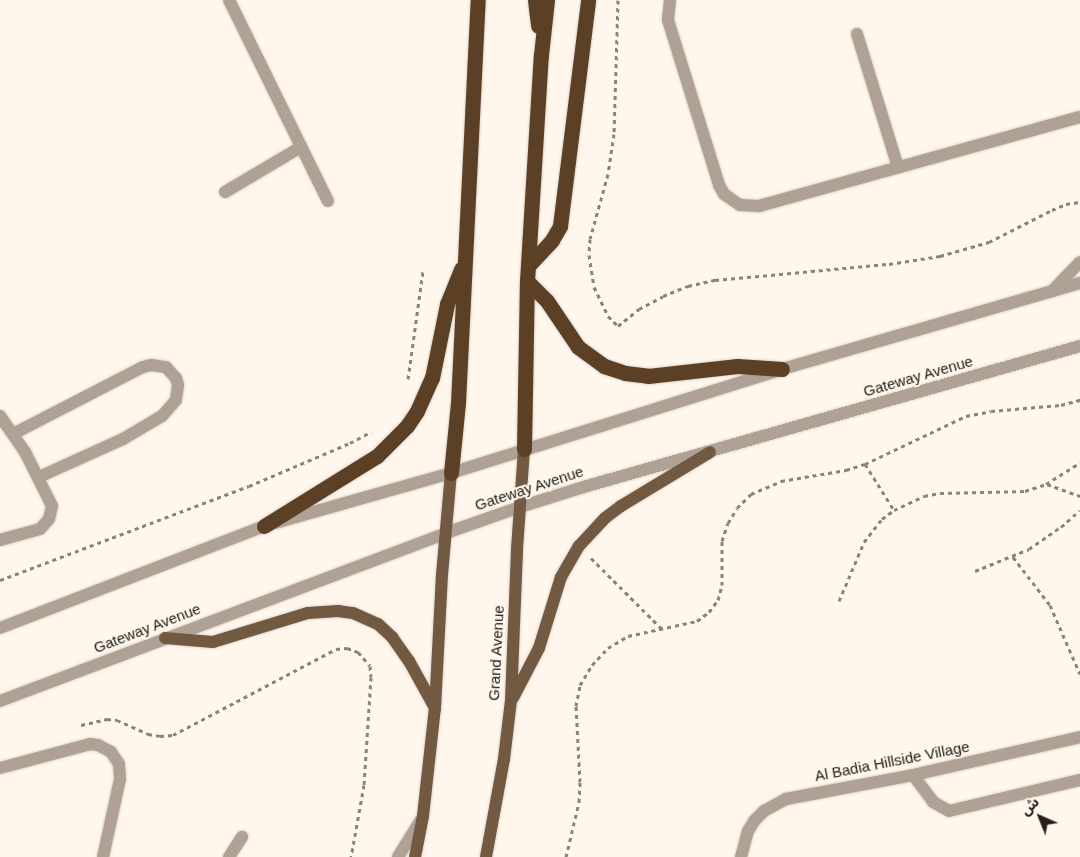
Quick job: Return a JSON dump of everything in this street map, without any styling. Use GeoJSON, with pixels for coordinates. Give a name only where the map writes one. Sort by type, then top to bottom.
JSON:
{"type":"FeatureCollection","features":[{"type":"Feature","properties":{"kind":"highway"},"geometry":{"type":"LineString","coordinates":[[451,473],[458,403],[478,0]]}},
{"type":"Feature","properties":{"kind":"highway"},"geometry":{"type":"LineString","coordinates":[[535,0],[541,55]]}},
{"type":"Feature","properties":{"kind":"highway"},"geometry":{"type":"LineString","coordinates":[[524,449],[528,281],[541,55],[547,0]]}},
{"type":"Feature","properties":{"kind":"highway"},"geometry":{"type":"LineString","coordinates":[[529,265],[547,246],[560,226],[588,0]]}},
{"type":"Feature","properties":{"kind":"highway"},"geometry":{"type":"LineString","coordinates":[[264,526],[378,456],[407,426],[417,411],[432,378],[446,304],[465,260]]}},
{"type":"Feature","properties":{"kind":"highway"},"geometry":{"type":"LineString","coordinates":[[528,281],[547,301],[578,347],[604,366],[626,373],[648,376],[736,366],[782,369]]}},
{"type":"Feature","properties":{"kind":"main road","name":"Grand Avenue"},"geometry":{"type":"LineString","coordinates":[[486,857],[504,759],[511,700],[524,449]]}},
{"type":"Feature","properties":{"kind":"main road"},"geometry":{"type":"LineString","coordinates":[[511,700],[540,648],[562,577],[579,546],[605,518],[621,506],[710,452]]}},
{"type":"Feature","properties":{"kind":"main road"},"geometry":{"type":"LineString","coordinates":[[415,857],[423,816],[435,708],[451,473]]}},
{"type":"Feature","properties":{"kind":"main road"},"geometry":{"type":"LineString","coordinates":[[165,638],[213,642],[308,614],[330,611],[353,613],[378,624],[392,637],[409,661],[435,708]]}},
{"type":"Feature","properties":{"kind":"street"},"geometry":{"type":"LineString","coordinates":[[229,0],[328,202]]}},
{"type":"Feature","properties":{"kind":"street"},"geometry":{"type":"LineString","coordinates":[[670,0],[668,20],[719,185],[731,200],[740,205],[759,206],[1080,117]]}},
{"type":"Feature","properties":{"kind":"street"},"geometry":{"type":"LineString","coordinates":[[858,34],[898,167]]}},
{"type":"Feature","properties":{"kind":"street"},"geometry":{"type":"LineString","coordinates":[[225,192],[301,148]]}},
{"type":"Feature","properties":{"kind":"street"},"geometry":{"type":"LineString","coordinates":[[1052,291],[1080,262]]}},
{"type":"Feature","properties":{"kind":"street"},"geometry":{"type":"LineString","coordinates":[[0,628],[264,526],[451,473],[782,369],[1080,284]]}},
{"type":"Feature","properties":{"kind":"street","name":"Gateway Avenue"},"geometry":{"type":"LineString","coordinates":[[0,701],[446,533],[520,507],[587,486],[1080,346]]}},
{"type":"Feature","properties":{"kind":"street"},"geometry":{"type":"LineString","coordinates":[[13,434],[143,367],[150,365],[166,367],[176,378],[178,385],[176,400],[162,416],[122,439],[39,477]]}},
{"type":"Feature","properties":{"kind":"street"},"geometry":{"type":"LineString","coordinates":[[0,416],[39,477],[52,506],[49,519],[40,528],[0,540]]}},
{"type":"Feature","properties":{"kind":"street","name":"Al Badia Hillside Village"},"geometry":{"type":"LineString","coordinates":[[740,857],[748,831],[764,811],[786,799],[913,775],[1080,737]]}},
{"type":"Feature","properties":{"kind":"street"},"geometry":{"type":"LineString","coordinates":[[0,768],[90,744],[98,744],[111,752],[119,764],[120,779],[103,857]]}},
{"type":"Feature","properties":{"kind":"street"},"geometry":{"type":"LineString","coordinates":[[913,775],[933,802],[949,811],[1080,780]]}},
{"type":"Feature","properties":{"kind":"street"},"geometry":{"type":"LineString","coordinates":[[398,857],[423,816]]}},
{"type":"Feature","properties":{"kind":"street"},"geometry":{"type":"LineString","coordinates":[[229,857],[242,837]]}},
{"type":"Feature","properties":{"kind":"path"},"geometry":{"type":"LineString","coordinates":[[618,0],[612,154],[590,239],[589,255],[594,287],[608,316],[618,326],[639,309],[663,296],[688,286],[715,280],[889,264],[940,256],[989,242],[1059,207],[1080,202]]}},
{"type":"Feature","properties":{"kind":"path"},"geometry":{"type":"LineString","coordinates":[[407,384],[422,271]]}},
{"type":"Feature","properties":{"kind":"path"},"geometry":{"type":"LineString","coordinates":[[566,857],[579,802],[580,782],[576,706],[580,685],[592,664],[608,648],[628,636],[664,630],[697,621],[709,612],[718,600],[722,585],[721,557],[725,532],[737,508],[750,494],[781,481],[846,470],[865,464],[966,416],[991,411],[1061,405],[1080,400]]}},
{"type":"Feature","properties":{"kind":"path"},"geometry":{"type":"LineString","coordinates":[[0,580],[249,486],[350,443],[376,427]]}},
{"type":"Feature","properties":{"kind":"path"},"geometry":{"type":"LineString","coordinates":[[839,601],[864,542],[882,519],[894,510],[909,502],[932,495],[1015,493],[1046,484],[1080,463]]}},
{"type":"Feature","properties":{"kind":"path"},"geometry":{"type":"LineString","coordinates":[[865,464],[894,510]]}},
{"type":"Feature","properties":{"kind":"path"},"geometry":{"type":"LineString","coordinates":[[1046,484],[1080,496]]}},
{"type":"Feature","properties":{"kind":"path"},"geometry":{"type":"LineString","coordinates":[[975,572],[1013,557],[1045,539],[1080,510]]}},
{"type":"Feature","properties":{"kind":"path"},"geometry":{"type":"LineString","coordinates":[[579,546],[664,630]]}},
{"type":"Feature","properties":{"kind":"path"},"geometry":{"type":"LineString","coordinates":[[1013,557],[1050,605],[1080,674]]}},
{"type":"Feature","properties":{"kind":"path"},"geometry":{"type":"LineString","coordinates":[[72,728],[107,719],[117,720],[148,734],[160,736],[173,735],[336,649],[347,648],[358,652],[370,666],[371,677],[364,785],[351,857]]}}]}
